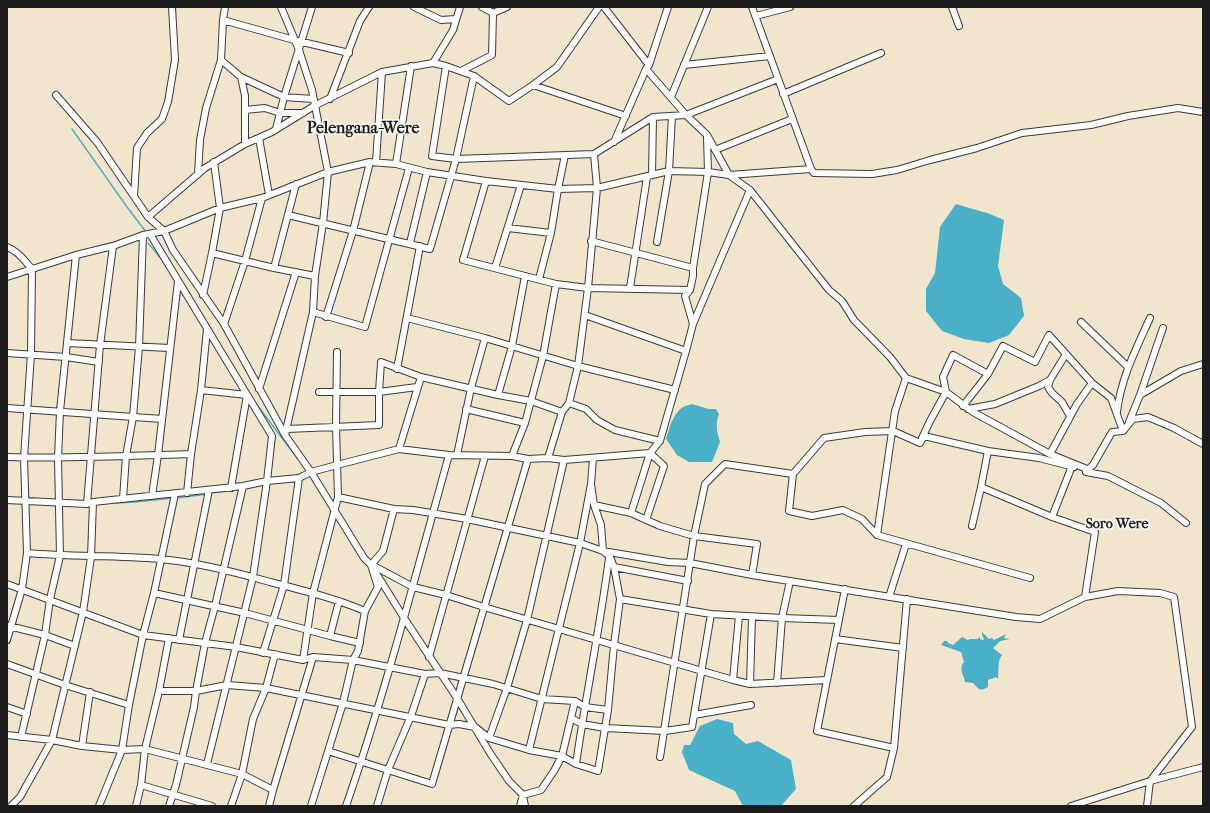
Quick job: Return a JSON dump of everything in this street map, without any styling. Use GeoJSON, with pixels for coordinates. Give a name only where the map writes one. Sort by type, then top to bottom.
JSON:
{"type":"FeatureCollection","features":[{"type":"Feature","properties":{"kind":"street"},"geometry":{"type":"LineString","coordinates":[[134,196],[137,148],[148,133],[162,119],[168,102],[175,60],[172,7]]}},
{"type":"Feature","properties":{"kind":"street"},"geometry":{"type":"LineString","coordinates":[[198,174],[200,140],[206,108],[222,60],[223,20],[225,7]]}},
{"type":"Feature","properties":{"kind":"street"},"geometry":{"type":"LineString","coordinates":[[282,7],[299,50],[312,90],[328,172],[323,223],[315,276],[313,312],[286,432]]}},
{"type":"Feature","properties":{"kind":"street"},"geometry":{"type":"LineString","coordinates":[[276,129],[284,97],[312,7]]}},
{"type":"Feature","properties":{"kind":"street"},"geometry":{"type":"LineString","coordinates":[[330,99],[349,53],[360,21],[369,7]]}},
{"type":"Feature","properties":{"kind":"street"},"geometry":{"type":"LineString","coordinates":[[414,7],[441,20],[456,19]]}},
{"type":"Feature","properties":{"kind":"street"},"geometry":{"type":"LineString","coordinates":[[433,63],[453,30],[460,7]]}},
{"type":"Feature","properties":{"kind":"street"},"geometry":{"type":"LineString","coordinates":[[461,71],[492,55],[488,9],[507,7]]}},
{"type":"Feature","properties":{"kind":"street"},"geometry":{"type":"LineString","coordinates":[[222,60],[241,77],[284,97],[314,103],[330,99],[382,72],[433,63],[474,76],[509,101],[533,86],[557,67],[599,7]]}},
{"type":"Feature","properties":{"kind":"street"},"geometry":{"type":"LineString","coordinates":[[604,7],[671,97],[686,115],[707,135],[729,175],[750,190],[829,290],[842,301],[854,320],[890,357],[906,378],[946,392],[966,407],[1050,454],[1086,470]]}},
{"type":"Feature","properties":{"kind":"street"},"geometry":{"type":"LineString","coordinates":[[614,143],[648,67],[668,7]]}},
{"type":"Feature","properties":{"kind":"street"},"geometry":{"type":"LineString","coordinates":[[671,97],[708,7]]}},
{"type":"Feature","properties":{"kind":"street"},"geometry":{"type":"LineString","coordinates":[[752,7],[792,119],[811,169],[814,173],[872,174],[897,170],[977,148],[1022,132],[1091,125],[1128,116],[1178,108],[1203,112]]}},
{"type":"Feature","properties":{"kind":"street"},"geometry":{"type":"LineString","coordinates":[[756,16],[790,7]]}},
{"type":"Feature","properties":{"kind":"street"},"geometry":{"type":"LineString","coordinates":[[952,7],[959,26]]}},
{"type":"Feature","properties":{"kind":"street"},"geometry":{"type":"LineString","coordinates":[[223,20],[294,40],[349,53]]}},
{"type":"Feature","properties":{"kind":"street"},"geometry":{"type":"LineString","coordinates":[[783,94],[881,53]]}},
{"type":"Feature","properties":{"kind":"street"},"geometry":{"type":"LineString","coordinates":[[684,65],[770,56]]}},
{"type":"Feature","properties":{"kind":"street"},"geometry":{"type":"LineString","coordinates":[[396,164],[411,66]]}},
{"type":"Feature","properties":{"kind":"street"},"geometry":{"type":"LineString","coordinates":[[446,66],[432,156],[456,159],[594,154],[653,118],[686,115],[778,79]]}},
{"type":"Feature","properties":{"kind":"street"},"geometry":{"type":"LineString","coordinates":[[326,317],[373,162],[382,72]]}},
{"type":"Feature","properties":{"kind":"street"},"geometry":{"type":"LineString","coordinates":[[288,216],[410,243],[430,249],[456,159],[474,76]]}},
{"type":"Feature","properties":{"kind":"street"},"geometry":{"type":"LineString","coordinates":[[241,77],[245,96],[244,144]]}},
{"type":"Feature","properties":{"kind":"street"},"geometry":{"type":"LineString","coordinates":[[533,86],[626,116]]}},
{"type":"Feature","properties":{"kind":"street"},"geometry":{"type":"LineString","coordinates":[[56,95],[97,142],[148,216],[164,231],[173,250],[224,324],[259,389],[364,558],[371,565],[509,781],[523,795],[525,806]]}},
{"type":"Feature","properties":{"kind":"street"},"geometry":{"type":"LineString","coordinates":[[148,216],[214,162],[244,144],[276,129],[303,113],[314,103]]}},
{"type":"Feature","properties":{"kind":"street"},"geometry":{"type":"LineString","coordinates":[[245,110],[265,108],[280,113],[303,113]]}},
{"type":"Feature","properties":{"kind":"street"},"geometry":{"type":"LineString","coordinates":[[658,242],[669,171],[672,116]]}},
{"type":"Feature","properties":{"kind":"street"},"geometry":{"type":"LineString","coordinates":[[630,288],[650,176],[653,118]]}},
{"type":"Feature","properties":{"kind":"street"},"geometry":{"type":"LineString","coordinates":[[715,150],[792,119]]}},
{"type":"Feature","properties":{"kind":"street"},"geometry":{"type":"LineString","coordinates":[[693,324],[685,296],[690,290],[693,276],[708,172],[707,135]]}},
{"type":"Feature","properties":{"kind":"street"},"geometry":{"type":"LineString","coordinates":[[259,138],[270,195]]}},
{"type":"Feature","properties":{"kind":"street"},"geometry":{"type":"LineString","coordinates":[[538,279],[551,233],[565,154]]}},
{"type":"Feature","properties":{"kind":"street"},"geometry":{"type":"LineString","coordinates":[[548,458],[562,412],[569,403],[578,366],[588,288],[591,241],[597,188],[594,154]]}},
{"type":"Feature","properties":{"kind":"street"},"geometry":{"type":"LineString","coordinates":[[203,295],[220,208],[214,162]]}},
{"type":"Feature","properties":{"kind":"street"},"geometry":{"type":"LineString","coordinates":[[7,276],[76,255],[113,246],[146,234],[164,231],[220,208],[262,198],[328,172],[373,162],[396,164],[450,176],[558,189],[597,188],[669,171],[708,172],[729,175],[811,169]]}},
{"type":"Feature","properties":{"kind":"street"},"geometry":{"type":"LineString","coordinates":[[313,312],[326,317],[365,327],[409,168]]}},
{"type":"Feature","properties":{"kind":"street"},"geometry":{"type":"LineString","coordinates":[[410,243],[427,172]]}},
{"type":"Feature","properties":{"kind":"street"},"geometry":{"type":"LineString","coordinates":[[486,181],[463,260],[556,284],[588,288],[690,290]]}},
{"type":"Feature","properties":{"kind":"street"},"geometry":{"type":"LineString","coordinates":[[274,268],[296,184]]}},
{"type":"Feature","properties":{"kind":"street"},"geometry":{"type":"LineString","coordinates":[[495,268],[521,185]]}},
{"type":"Feature","properties":{"kind":"street"},"geometry":{"type":"LineString","coordinates":[[631,514],[650,453],[660,440],[693,324],[750,190]]}},
{"type":"Feature","properties":{"kind":"street"},"geometry":{"type":"LineString","coordinates":[[224,324],[245,261],[262,198]]}},
{"type":"Feature","properties":{"kind":"street"},"geometry":{"type":"LineString","coordinates":[[508,228],[551,233]]}},
{"type":"Feature","properties":{"kind":"street"},"geometry":{"type":"LineString","coordinates":[[146,234],[178,281],[272,436],[253,577],[207,764]]}},
{"type":"Feature","properties":{"kind":"street"},"geometry":{"type":"LineString","coordinates":[[123,499],[126,456],[133,417],[146,234]]}},
{"type":"Feature","properties":{"kind":"street"},"geometry":{"type":"LineString","coordinates":[[591,241],[693,268]]}},
{"type":"Feature","properties":{"kind":"street"},"geometry":{"type":"LineString","coordinates":[[11,806],[20,797],[52,740],[83,612],[91,557],[90,458],[100,345],[113,246]]}},
{"type":"Feature","properties":{"kind":"street"},"geometry":{"type":"LineString","coordinates":[[397,369],[420,246]]}},
{"type":"Feature","properties":{"kind":"street"},"geometry":{"type":"LineString","coordinates":[[7,247],[20,254],[32,269],[30,354],[24,458],[26,553],[22,589],[9,626],[7,640]]}},
{"type":"Feature","properties":{"kind":"street"},"geometry":{"type":"LineString","coordinates":[[212,253],[315,276]]}},
{"type":"Feature","properties":{"kind":"street"},"geometry":{"type":"LineString","coordinates":[[21,737],[45,635],[50,599],[60,556],[58,458],[60,411],[76,255]]}},
{"type":"Feature","properties":{"kind":"street"},"geometry":{"type":"LineString","coordinates":[[259,389],[296,272]]}},
{"type":"Feature","properties":{"kind":"street"},"geometry":{"type":"LineString","coordinates":[[498,395],[512,346],[525,276]]}},
{"type":"Feature","properties":{"kind":"street"},"geometry":{"type":"LineString","coordinates":[[152,496],[178,281]]}},
{"type":"Feature","properties":{"kind":"street"},"geometry":{"type":"LineString","coordinates":[[512,456],[532,401],[543,356],[556,284]]}},
{"type":"Feature","properties":{"kind":"street"},"geometry":{"type":"LineString","coordinates":[[585,315],[686,352]]}},
{"type":"Feature","properties":{"kind":"street"},"geometry":{"type":"LineString","coordinates":[[407,318],[485,338],[578,366],[675,390]]}},
{"type":"Feature","properties":{"kind":"street"},"geometry":{"type":"LineString","coordinates":[[1117,413],[1119,395],[1128,367],[1150,318]]}},
{"type":"Feature","properties":{"kind":"street"},"geometry":{"type":"LineString","coordinates":[[1081,322],[1128,367]]}},
{"type":"Feature","properties":{"kind":"street"},"geometry":{"type":"LineString","coordinates":[[1123,431],[1129,422],[1164,328]]}},
{"type":"Feature","properties":{"kind":"street"},"geometry":{"type":"LineString","coordinates":[[187,493],[191,454],[201,390],[207,329]]}},
{"type":"Feature","properties":{"kind":"street"},"geometry":{"type":"LineString","coordinates":[[966,407],[988,374],[1003,346],[1034,362],[1049,335],[1092,383],[1111,398],[1123,431]]}},
{"type":"Feature","properties":{"kind":"street"},"geometry":{"type":"LineString","coordinates":[[457,455],[471,388],[485,338]]}},
{"type":"Feature","properties":{"kind":"street"},"geometry":{"type":"LineString","coordinates":[[67,342],[170,348]]}},
{"type":"Feature","properties":{"kind":"street"},"geometry":{"type":"LineString","coordinates":[[303,660],[313,592],[338,497],[335,392],[337,352]]}},
{"type":"Feature","properties":{"kind":"street"},"geometry":{"type":"LineString","coordinates":[[7,353],[66,357],[99,362]]}},
{"type":"Feature","properties":{"kind":"street"},"geometry":{"type":"LineString","coordinates":[[1066,354],[1050,380],[1048,387],[1062,402],[1070,416]]}},
{"type":"Feature","properties":{"kind":"street"},"geometry":{"type":"LineString","coordinates":[[920,443],[946,392],[943,377],[953,355],[988,374]]}},
{"type":"Feature","properties":{"kind":"street"},"geometry":{"type":"LineString","coordinates":[[286,432],[378,425],[382,362],[421,377],[498,395],[532,401],[562,412]]}},
{"type":"Feature","properties":{"kind":"street"},"geometry":{"type":"LineString","coordinates":[[1140,394],[1181,371],[1203,364]]}},
{"type":"Feature","properties":{"kind":"street"},"geometry":{"type":"LineString","coordinates":[[399,449],[421,377]]}},
{"type":"Feature","properties":{"kind":"street"},"geometry":{"type":"LineString","coordinates":[[877,535],[895,411],[906,378]]}},
{"type":"Feature","properties":{"kind":"street"},"geometry":{"type":"LineString","coordinates":[[966,407],[995,404],[1040,386],[1050,380]]}},
{"type":"Feature","properties":{"kind":"street"},"geometry":{"type":"LineString","coordinates":[[1050,454],[1077,404],[1092,383]]}},
{"type":"Feature","properties":{"kind":"street"},"geometry":{"type":"LineString","coordinates":[[319,392],[379,392],[417,387]]}},
{"type":"Feature","properties":{"kind":"street"},"geometry":{"type":"LineString","coordinates":[[201,390],[247,395]]}},
{"type":"Feature","properties":{"kind":"street"},"geometry":{"type":"LineString","coordinates":[[231,488],[247,395]]}},
{"type":"Feature","properties":{"kind":"street"},"geometry":{"type":"LineString","coordinates":[[569,403],[586,408],[597,420],[615,430],[660,440]]}},
{"type":"Feature","properties":{"kind":"street"},"geometry":{"type":"LineString","coordinates":[[7,408],[162,418]]}},
{"type":"Feature","properties":{"kind":"street"},"geometry":{"type":"LineString","coordinates":[[466,409],[525,423]]}},
{"type":"Feature","properties":{"kind":"street"},"geometry":{"type":"LineString","coordinates":[[1129,422],[1133,419],[1148,417],[1174,428],[1203,444]]}},
{"type":"Feature","properties":{"kind":"street"},"geometry":{"type":"LineString","coordinates":[[920,443],[893,431],[865,432],[824,438],[793,474],[789,511],[812,516],[843,510],[862,519],[877,535],[1030,578]]}},
{"type":"Feature","properties":{"kind":"street"},"geometry":{"type":"LineString","coordinates":[[1086,470],[1093,465],[1112,432],[1123,431]]}},
{"type":"Feature","properties":{"kind":"street"},"geometry":{"type":"LineString","coordinates":[[920,443],[924,436],[988,451],[1039,458],[1108,476],[1161,503],[1186,523]]}},
{"type":"Feature","properties":{"kind":"street"},"geometry":{"type":"LineString","coordinates":[[7,500],[90,503],[231,488],[267,481],[299,478],[311,472],[399,449],[449,455],[512,456],[528,459],[548,458],[564,460],[650,453],[664,466],[646,520]]}},
{"type":"Feature","properties":{"kind":"street"},"geometry":{"type":"LineString","coordinates":[[972,526],[982,487],[988,451]]}},
{"type":"Feature","properties":{"kind":"street"},"geometry":{"type":"LineString","coordinates":[[7,457],[90,458],[191,454]]}},
{"type":"Feature","properties":{"kind":"street"},"geometry":{"type":"LineString","coordinates":[[346,806],[377,711],[449,455]]}},
{"type":"Feature","properties":{"kind":"street"},"geometry":{"type":"LineString","coordinates":[[429,657],[485,456]]}},
{"type":"Feature","properties":{"kind":"street"},"geometry":{"type":"LineString","coordinates":[[529,750],[580,543],[591,484],[593,458]]}},
{"type":"Feature","properties":{"kind":"street"},"geometry":{"type":"LineString","coordinates":[[328,751],[432,784],[528,459]]}},
{"type":"Feature","properties":{"kind":"street"},"geometry":{"type":"LineString","coordinates":[[489,738],[507,688],[527,620],[564,460]]}},
{"type":"Feature","properties":{"kind":"street"},"geometry":{"type":"LineString","coordinates":[[660,757],[694,536],[705,484],[725,464],[793,474]]}},
{"type":"Feature","properties":{"kind":"street"},"geometry":{"type":"LineString","coordinates":[[1052,516],[1072,466]]}},
{"type":"Feature","properties":{"kind":"street"},"geometry":{"type":"LineString","coordinates":[[264,653],[272,620],[284,585],[299,478]]}},
{"type":"Feature","properties":{"kind":"street"},"geometry":{"type":"LineString","coordinates":[[159,691],[196,691],[227,685],[266,688],[449,725],[458,724],[475,727],[489,738],[529,750],[562,756],[576,764],[598,771],[608,710],[620,599],[614,567],[610,557],[603,551],[601,524],[594,505],[591,484]]}},
{"type":"Feature","properties":{"kind":"street"},"geometry":{"type":"LineString","coordinates":[[169,806],[176,785],[194,707],[205,643],[224,570],[243,486]]}},
{"type":"Feature","properties":{"kind":"street"},"geometry":{"type":"LineString","coordinates":[[982,487],[1095,532],[1085,597]]}},
{"type":"Feature","properties":{"kind":"street"},"geometry":{"type":"LineString","coordinates":[[179,640],[208,490]]}},
{"type":"Feature","properties":{"kind":"street"},"geometry":{"type":"LineString","coordinates":[[99,806],[122,750],[143,635],[162,559],[175,494]]}},
{"type":"Feature","properties":{"kind":"street"},"geometry":{"type":"LineString","coordinates":[[338,497],[394,509],[433,512],[580,543],[603,551],[668,562],[690,563],[752,575],[889,597],[1040,619],[1085,597],[1118,590],[1160,593],[1174,597],[1192,727],[1150,781],[1147,806]]}},
{"type":"Feature","properties":{"kind":"street"},"geometry":{"type":"LineString","coordinates":[[594,505],[631,514],[660,526],[694,536],[757,544],[752,575]]}},
{"type":"Feature","properties":{"kind":"street"},"geometry":{"type":"LineString","coordinates":[[371,565],[383,551],[394,509]]}},
{"type":"Feature","properties":{"kind":"street"},"geometry":{"type":"LineString","coordinates":[[889,597],[906,544]]}},
{"type":"Feature","properties":{"kind":"street"},"geometry":{"type":"LineString","coordinates":[[26,553],[60,556],[162,559],[194,564],[313,592],[365,611]]}},
{"type":"Feature","properties":{"kind":"street"},"geometry":{"type":"LineString","coordinates":[[576,764],[610,557]]}},
{"type":"Feature","properties":{"kind":"street"},"geometry":{"type":"LineString","coordinates":[[371,565],[413,587],[446,595],[484,608],[733,680],[750,684],[827,680]]}},
{"type":"Feature","properties":{"kind":"street"},"geometry":{"type":"LineString","coordinates":[[311,806],[343,703],[353,660],[358,651],[365,611],[378,587],[371,565]]}},
{"type":"Feature","properties":{"kind":"street"},"geometry":{"type":"LineString","coordinates":[[614,567],[688,581]]}},
{"type":"Feature","properties":{"kind":"street"},"geometry":{"type":"LineString","coordinates":[[777,683],[782,618],[790,581]]}},
{"type":"Feature","properties":{"kind":"street"},"geometry":{"type":"LineString","coordinates":[[7,584],[143,635],[236,647],[303,660],[313,657],[353,660],[425,674],[440,673],[493,684],[542,699],[575,701],[585,707],[608,710]]}},
{"type":"Feature","properties":{"kind":"street"},"geometry":{"type":"LineString","coordinates":[[845,589],[817,731],[894,748]]}},
{"type":"Feature","properties":{"kind":"street"},"geometry":{"type":"LineString","coordinates":[[154,593],[245,613],[360,643]]}},
{"type":"Feature","properties":{"kind":"street"},"geometry":{"type":"LineString","coordinates":[[620,599],[683,608],[711,614],[839,620]]}},
{"type":"Feature","properties":{"kind":"street"},"geometry":{"type":"LineString","coordinates":[[854,806],[887,777],[894,748],[907,599]]}},
{"type":"Feature","properties":{"kind":"street"},"geometry":{"type":"LineString","coordinates":[[330,636],[339,601]]}},
{"type":"Feature","properties":{"kind":"street"},"geometry":{"type":"LineString","coordinates":[[571,718],[582,724],[605,728],[665,730],[692,727],[711,614]]}},
{"type":"Feature","properties":{"kind":"street"},"geometry":{"type":"LineString","coordinates":[[733,680],[739,616]]}},
{"type":"Feature","properties":{"kind":"street"},"geometry":{"type":"LineString","coordinates":[[750,684],[752,617]]}},
{"type":"Feature","properties":{"kind":"street"},"geometry":{"type":"LineString","coordinates":[[9,626],[45,635],[75,646]]}},
{"type":"Feature","properties":{"kind":"street"},"geometry":{"type":"LineString","coordinates":[[136,806],[141,786],[145,749],[159,691],[169,638]]}},
{"type":"Feature","properties":{"kind":"street"},"geometry":{"type":"LineString","coordinates":[[835,639],[903,648]]}},
{"type":"Feature","properties":{"kind":"street"},"geometry":{"type":"LineString","coordinates":[[231,806],[242,774],[253,719],[266,688],[275,654]]}},
{"type":"Feature","properties":{"kind":"street"},"geometry":{"type":"LineString","coordinates":[[269,806],[313,657]]}},
{"type":"Feature","properties":{"kind":"street"},"geometry":{"type":"LineString","coordinates":[[7,664],[65,685],[129,705]]}},
{"type":"Feature","properties":{"kind":"street"},"geometry":{"type":"LineString","coordinates":[[377,806],[388,770],[425,674]]}},
{"type":"Feature","properties":{"kind":"street"},"geometry":{"type":"LineString","coordinates":[[82,746],[90,692]]}},
{"type":"Feature","properties":{"kind":"street"},"geometry":{"type":"LineString","coordinates":[[523,795],[541,790],[554,771],[562,756],[575,701]]}},
{"type":"Feature","properties":{"kind":"street"},"geometry":{"type":"LineString","coordinates":[[694,715],[750,705]]}},
{"type":"Feature","properties":{"kind":"street"},"geometry":{"type":"LineString","coordinates":[[7,707],[27,714]]}},
{"type":"Feature","properties":{"kind":"street"},"geometry":{"type":"LineString","coordinates":[[7,735],[52,740],[82,746],[122,750],[145,749],[242,774],[274,790]]}},
{"type":"Feature","properties":{"kind":"street"},"geometry":{"type":"LineString","coordinates":[[1071,806],[1150,781],[1203,767]]}},
{"type":"Feature","properties":{"kind":"street"},"geometry":{"type":"LineString","coordinates":[[141,786],[212,806]]}},
{"type":"Feature","properties":{"kind":"street"},"geometry":{"type":"LineString","coordinates":[[520,806],[523,795]]}},
{"type":"Feature","properties":{"kind":"water"},"geometry":{"type":"Polygon","coordinates":[[[956,204],[990,214],[1004,220],[998,266],[1003,284],[1021,298],[1024,316],[1009,335],[989,343],[964,339],[942,331],[926,311],[926,289],[935,273],[940,227],[956,204]]]}},
{"type":"Feature","properties":{"kind":"water"},"geometry":{"type":"Polygon","coordinates":[[[692,404],[709,409],[716,409],[719,414],[717,428],[720,442],[712,462],[689,462],[677,455],[666,439],[677,413],[683,407],[692,404]]]}},
{"type":"Feature","properties":{"kind":"water"},"geometry":{"type":"Polygon","coordinates":[[[982,632],[989,639],[992,638],[994,640],[1006,634],[1004,638],[1010,639],[1000,641],[993,648],[1002,655],[999,663],[998,679],[996,677],[988,680],[988,687],[981,690],[973,683],[965,682],[961,669],[964,662],[961,652],[941,645],[944,641],[947,641],[953,645],[962,637],[968,640],[978,639],[980,636],[980,639],[983,640],[982,632]]]}},
{"type":"Feature","properties":{"kind":"water"},"geometry":{"type":"Polygon","coordinates":[[[717,719],[733,723],[734,734],[746,744],[758,741],[791,760],[796,789],[781,806],[743,806],[735,791],[689,770],[682,752],[684,745],[690,745],[700,726],[717,719]]]}},
{"type":"Feature","properties":{"kind":"waterway"},"geometry":{"type":"LineString","coordinates":[[72,129],[146,232]]}},
{"type":"Feature","properties":{"kind":"waterway"},"geometry":{"type":"LineString","coordinates":[[96,247],[115,242]]}},
{"type":"Feature","properties":{"kind":"waterway"},"geometry":{"type":"LineString","coordinates":[[148,243],[163,261]]}},
{"type":"Feature","properties":{"kind":"waterway"},"geometry":{"type":"LineString","coordinates":[[254,401],[298,459]]}},
{"type":"Feature","properties":{"kind":"waterway"},"geometry":{"type":"LineString","coordinates":[[294,476],[302,473]]}},
{"type":"Feature","properties":{"kind":"waterway"},"geometry":{"type":"LineString","coordinates":[[210,493],[228,491]]}},
{"type":"Feature","properties":{"kind":"waterway"},"geometry":{"type":"LineString","coordinates":[[177,498],[207,494]]}},
{"type":"Feature","properties":{"kind":"waterway"},"geometry":{"type":"LineString","coordinates":[[115,503],[173,498]]}},
{"type":"Feature","properties":{"kind":"district","name":"Pelengana-Were"},"geometry":{"type":"Point","coordinates":[363,129]}},
{"type":"Feature","properties":{"kind":"district","name":"Soro Were"},"geometry":{"type":"Point","coordinates":[1117,525]}}]}
